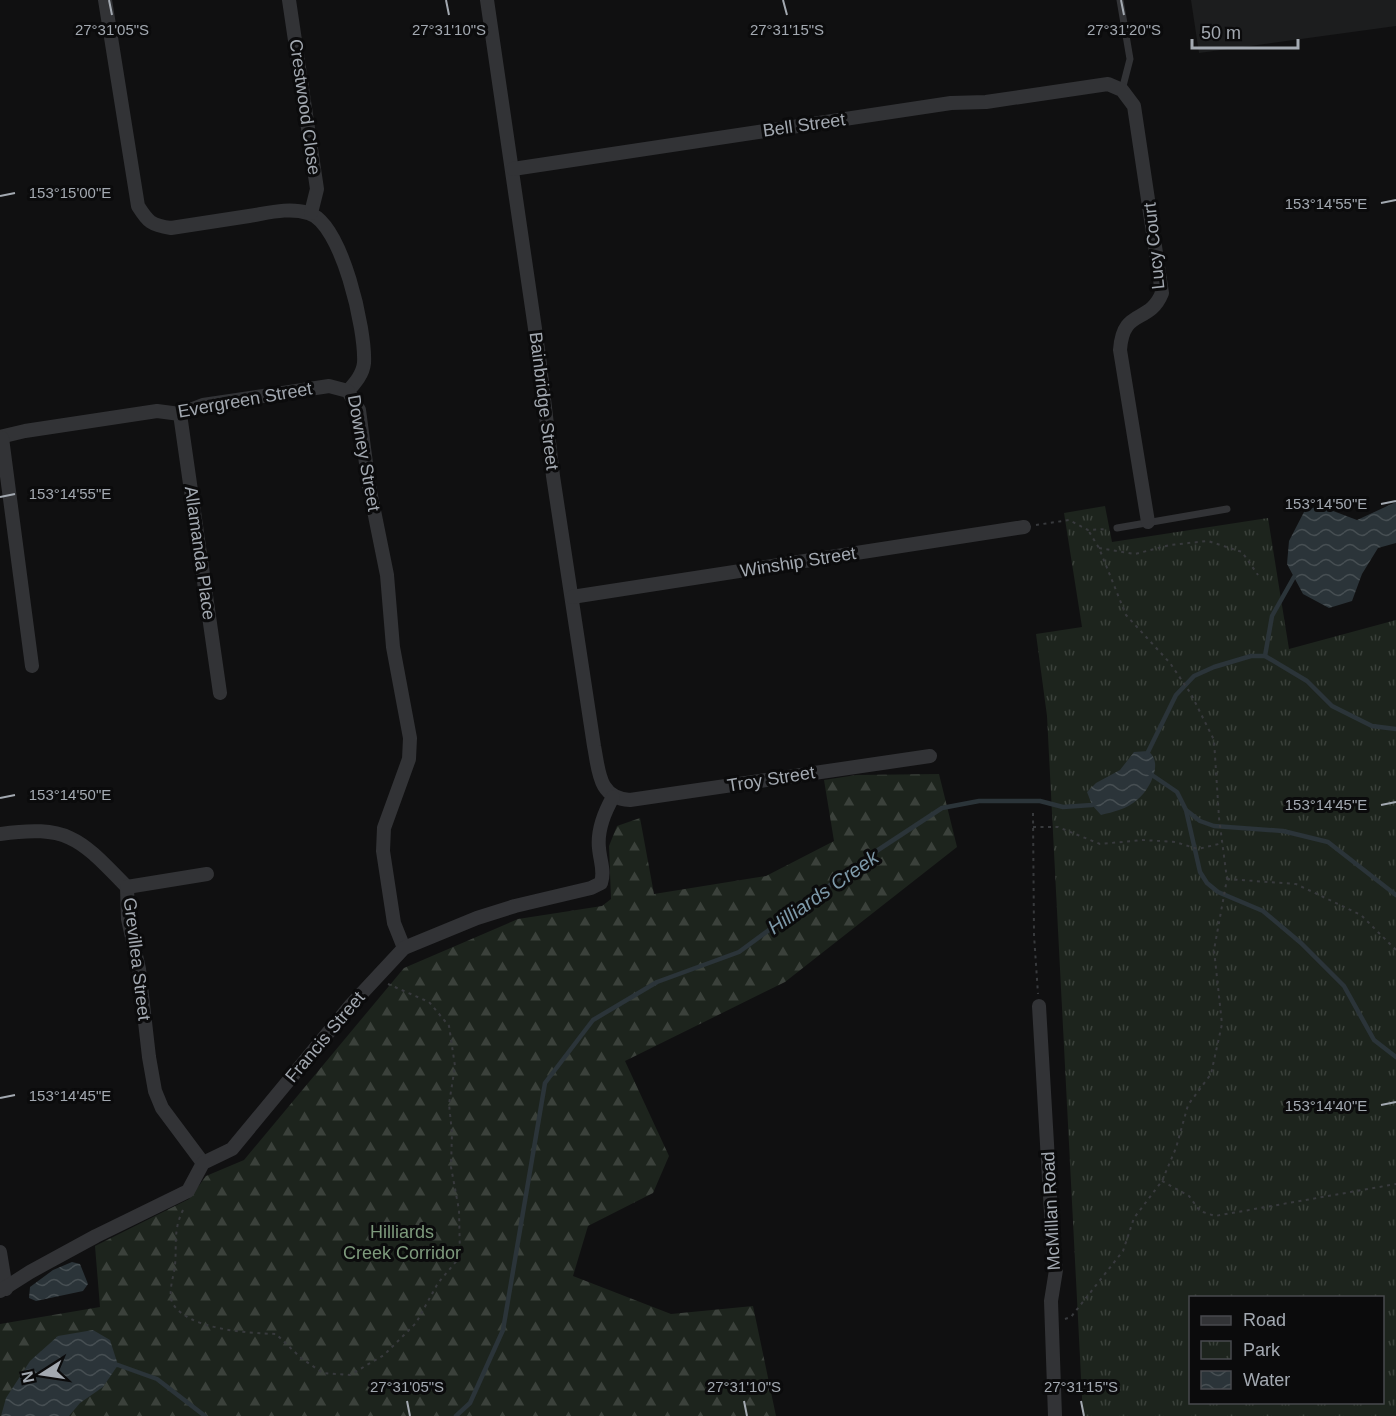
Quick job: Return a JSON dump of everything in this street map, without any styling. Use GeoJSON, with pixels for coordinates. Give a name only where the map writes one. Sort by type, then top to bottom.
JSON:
{"type":"FeatureCollection","features":[{"type":"Feature","properties":{"kind":"street"},"geometry":{"type":"LineString","coordinates":[[105,0],[138,206],[148,222],[171,228],[289,210],[311,213]]}},
{"type":"Feature","properties":{"kind":"street","name":"Crestwood Close"},"geometry":{"type":"LineString","coordinates":[[289,0],[317,189],[311,213]]}},
{"type":"Feature","properties":{"kind":"street","name":"Bainbridge Street"},"geometry":{"type":"LineString","coordinates":[[487,0],[539,356],[553,476],[599,776],[604,788],[614,797]]}},
{"type":"Feature","properties":{"kind":"street","name":"Bell Street"},"geometry":{"type":"LineString","coordinates":[[513,169],[940,105],[986,102],[1108,84],[1122,90]]}},
{"type":"Feature","properties":{"kind":"street","name":"Lucy Court"},"geometry":{"type":"LineString","coordinates":[[1122,90],[1134,106],[1162,293],[1158,304],[1125,326],[1120,350],[1148,522]]}},
{"type":"Feature","properties":{"kind":"street","name":"Downey Street"},"geometry":{"type":"LineString","coordinates":[[311,213],[327,227],[356,296],[364,364],[357,381],[348,391],[359,410],[369,486],[387,575],[393,647],[410,738],[408,759],[384,828],[383,851],[394,922],[404,948]]}},
{"type":"Feature","properties":{"kind":"street","name":"Evergreen Street"},"geometry":{"type":"LineString","coordinates":[[1,438],[25,431],[157,411],[180,414],[203,405],[329,386],[348,391]]}},
{"type":"Feature","properties":{"kind":"street","name":"Allamanda Place"},"geometry":{"type":"LineString","coordinates":[[180,414],[220,693]]}},
{"type":"Feature","properties":{"kind":"street"},"geometry":{"type":"LineString","coordinates":[[1,438],[32,666]]}},
{"type":"Feature","properties":{"kind":"street","name":"Winship Street"},"geometry":{"type":"LineString","coordinates":[[572,597],[1024,527]]}},
{"type":"Feature","properties":{"kind":"street","name":"Troy Street"},"geometry":{"type":"LineString","coordinates":[[614,797],[621,800],[643,799],[930,756]]}},
{"type":"Feature","properties":{"kind":"street","name":"Francis Street"},"geometry":{"type":"LineString","coordinates":[[203,1163],[232,1149],[373,980],[404,948],[477,918],[515,906],[591,888],[601,883],[603,874],[599,847],[600,826],[614,797]]}},
{"type":"Feature","properties":{"kind":"street","name":"Grevillea Street"},"geometry":{"type":"LineString","coordinates":[[0,834],[24,831],[63,834],[91,850],[127,887],[128,920],[139,969],[155,1091],[162,1108],[203,1163]]}},
{"type":"Feature","properties":{"kind":"street"},"geometry":{"type":"LineString","coordinates":[[127,887],[207,874]]}},
{"type":"Feature","properties":{"kind":"street","name":"McMillan Road"},"geometry":{"type":"LineString","coordinates":[[1039,1006],[1056,1270],[1051,1301],[1055,1416]]}},
{"type":"Feature","properties":{"kind":"street"},"geometry":{"type":"LineString","coordinates":[[0,1252],[3,1290],[30,1272],[96,1236],[188,1191],[203,1163]]}},
{"type":"Feature","properties":{"kind":"lane"},"geometry":{"type":"LineString","coordinates":[[1120,0],[1130,59],[1122,90]]}},
{"type":"Feature","properties":{"kind":"lane"},"geometry":{"type":"LineString","coordinates":[[1118,528],[1227,509]]}},
{"type":"Feature","properties":{"kind":"path"},"geometry":{"type":"LineString","coordinates":[[1024,527],[1069,520],[1088,530],[1100,548],[1126,615],[1170,663],[1191,694],[1214,740],[1219,818],[1227,879],[1214,950],[1222,1024],[1211,1074],[1188,1105],[1176,1148],[1162,1181],[1134,1218],[1123,1251],[1071,1317],[1051,1323]]}},
{"type":"Feature","properties":{"kind":"path"},"geometry":{"type":"LineString","coordinates":[[1088,530],[1118,528]]}},
{"type":"Feature","properties":{"kind":"path"},"geometry":{"type":"LineString","coordinates":[[1100,548],[1135,554],[1170,545],[1208,541],[1242,552],[1258,574]]}},
{"type":"Feature","properties":{"kind":"path"},"geometry":{"type":"LineString","coordinates":[[1033,813],[1039,1006]]}},
{"type":"Feature","properties":{"kind":"path"},"geometry":{"type":"LineString","coordinates":[[1033,827],[1058,827],[1100,844],[1143,840],[1175,842],[1198,849],[1223,843]]}},
{"type":"Feature","properties":{"kind":"path"},"geometry":{"type":"LineString","coordinates":[[1227,879],[1296,884],[1361,915],[1396,950]]}},
{"type":"Feature","properties":{"kind":"path"},"geometry":{"type":"LineString","coordinates":[[189,1204],[183,1210],[176,1225],[171,1300],[178,1310],[203,1324],[239,1332],[276,1334],[301,1358],[323,1373],[350,1375],[384,1355],[416,1323],[438,1283],[460,1257],[459,1210],[451,1167],[452,1133],[449,1104],[455,1066],[449,1026],[429,1002],[393,985],[373,980]]}},
{"type":"Feature","properties":{"kind":"path"},"geometry":{"type":"LineString","coordinates":[[1162,1181],[1189,1196],[1200,1211],[1215,1216],[1396,1184]]}},
{"type":"Feature","properties":{"kind":"shaded area"},"geometry":{"type":"Polygon","coordinates":[[[1191,0],[1396,0],[1396,26],[1199,53],[1191,0]]]}},
{"type":"Feature","properties":{"kind":"green space"},"geometry":{"type":"Polygon","coordinates":[[[1105,506],[1112,542],[1268,518],[1289,649],[1396,620],[1396,1416],[1083,1416],[1047,716],[1036,634],[1082,627],[1064,513],[1105,506]]]}},
{"type":"Feature","properties":{"kind":"green space","name":"Hilliards Creek Corridor"},"geometry":{"type":"Polygon","coordinates":[[[939,774],[957,847],[785,982],[625,1061],[669,1156],[653,1193],[588,1226],[573,1276],[671,1314],[753,1306],[776,1416],[0,1416],[0,1324],[100,1307],[95,1246],[189,1199],[206,1176],[244,1160],[404,968],[518,919],[602,906],[611,899],[609,846],[617,826],[640,818],[654,894],[766,876],[834,841],[824,780],[856,775],[939,774]]]}},
{"type":"Feature","properties":{"kind":"water"},"geometry":{"type":"Polygon","coordinates":[[[1396,502],[1396,543],[1378,548],[1362,574],[1352,601],[1329,608],[1303,594],[1287,564],[1289,541],[1305,510],[1320,506],[1357,520],[1396,502]]]}},
{"type":"Feature","properties":{"kind":"water"},"geometry":{"type":"Polygon","coordinates":[[[1148,751],[1153,756],[1155,769],[1146,790],[1129,806],[1101,815],[1092,805],[1087,792],[1096,783],[1120,770],[1134,752],[1148,751]]]}},
{"type":"Feature","properties":{"kind":"water"},"geometry":{"type":"Polygon","coordinates":[[[72,1262],[80,1264],[88,1284],[83,1291],[36,1301],[29,1298],[30,1287],[53,1270],[72,1262]]]}},
{"type":"Feature","properties":{"kind":"water"},"geometry":{"type":"Polygon","coordinates":[[[93,1330],[110,1340],[118,1365],[103,1387],[80,1403],[69,1416],[1,1416],[6,1398],[30,1361],[58,1336],[93,1330]]]}},
{"type":"Feature","properties":{"kind":"waterway"},"geometry":{"type":"LineString","coordinates":[[1265,656],[1272,616],[1294,577]]}},
{"type":"Feature","properties":{"kind":"waterway","name":"Hilliards Creek"},"geometry":{"type":"LineString","coordinates":[[1146,756],[1176,695],[1194,676],[1214,667],[1251,656],[1265,656],[1307,681],[1332,706],[1372,726],[1396,729]]}},
{"type":"Feature","properties":{"kind":"waterway"},"geometry":{"type":"LineString","coordinates":[[1149,773],[1177,792],[1186,810],[1200,821],[1214,826],[1283,831],[1328,842],[1396,895]]}},
{"type":"Feature","properties":{"kind":"waterway","name":"Hilliards Creek"},"geometry":{"type":"LineString","coordinates":[[456,1416],[470,1403],[503,1330],[545,1083],[593,1020],[657,982],[739,952],[875,852],[942,808],[979,801],[1040,801],[1063,807],[1096,803]]}},
{"type":"Feature","properties":{"kind":"waterway"},"geometry":{"type":"LineString","coordinates":[[1186,810],[1200,872],[1207,883],[1218,892],[1263,911],[1301,943],[1344,986],[1374,1040],[1396,1057]]}},
{"type":"Feature","properties":{"kind":"waterway","name":"Hilliards Creek"},"geometry":{"type":"LineString","coordinates":[[115,1365],[157,1379],[205,1416]]}}]}
